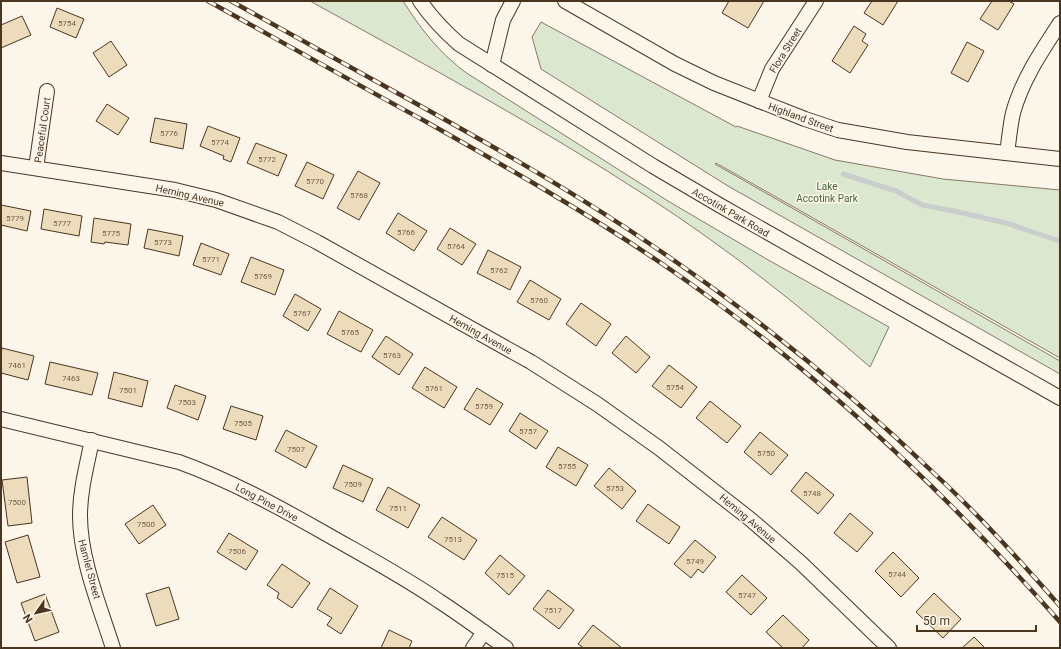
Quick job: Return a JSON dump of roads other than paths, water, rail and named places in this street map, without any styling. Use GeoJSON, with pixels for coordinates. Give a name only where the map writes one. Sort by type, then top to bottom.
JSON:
{"type":"FeatureCollection","features":[{"type":"Feature","properties":{"kind":"street","name":"Accotink Park Road"},"geometry":{"type":"LineString","coordinates":[[420,1],[445,32],[454,40],[653,166],[1060,398]]}},
{"type":"Feature","properties":{"kind":"street"},"geometry":{"type":"LineString","coordinates":[[492,65],[503,20],[513,1]]}},
{"type":"Feature","properties":{"kind":"street","name":"Highland Street"},"geometry":{"type":"LineString","coordinates":[[565,1],[674,64],[714,83],[805,119],[838,130],[907,142],[1060,159]]}},
{"type":"Feature","properties":{"kind":"street","name":"Flora Street"},"geometry":{"type":"LineString","coordinates":[[759,101],[772,69],[816,1]]}},
{"type":"Feature","properties":{"kind":"street"},"geometry":{"type":"LineString","coordinates":[[1007,153],[1013,114],[1024,82],[1060,23]]}},
{"type":"Feature","properties":{"kind":"street","name":"Peaceful Court"},"geometry":{"type":"LineString","coordinates":[[36,168],[47,91]]}},
{"type":"Feature","properties":{"kind":"street","name":"Heming Avenue"},"geometry":{"type":"LineString","coordinates":[[1,163],[175,190],[216,200],[278,222],[317,242],[524,358],[597,404],[696,475],[750,519],[801,563],[889,648]]}},
{"type":"Feature","properties":{"kind":"street","name":"Long Pine Drive"},"geometry":{"type":"LineString","coordinates":[[1,419],[179,462],[235,484],[393,572],[439,601],[506,648]]}},
{"type":"Feature","properties":{"kind":"street","name":"Hamlet Street"},"geometry":{"type":"LineString","coordinates":[[92,440],[82,490],[80,515],[81,538],[86,562],[113,648]]}},
{"type":"Feature","properties":{"kind":"street"},"geometry":{"type":"LineString","coordinates":[[473,648],[484,632]]}},
{"type":"Feature","properties":{"kind":"waterway"},"geometry":{"type":"LineString","coordinates":[[843,174],[896,191],[922,205],[1006,223],[1060,241]]}},
{"type":"Feature","properties":{"kind":"railway"},"geometry":{"type":"LineString","coordinates":[[208,1],[487,156],[613,231],[674,272],[779,351],[878,435],[971,526],[1060,622]]}},
{"type":"Feature","properties":{"kind":"railway"},"geometry":{"type":"LineString","coordinates":[[231,1],[455,125],[541,175],[598,210],[691,272],[728,299],[836,385],[905,446],[986,524],[1060,606]]}},
{"type":"Feature","properties":{"kind":"park label","name":"Lake Accotink Park"},"geometry":{"type":"Point","coordinates":[827,192]}}]}
